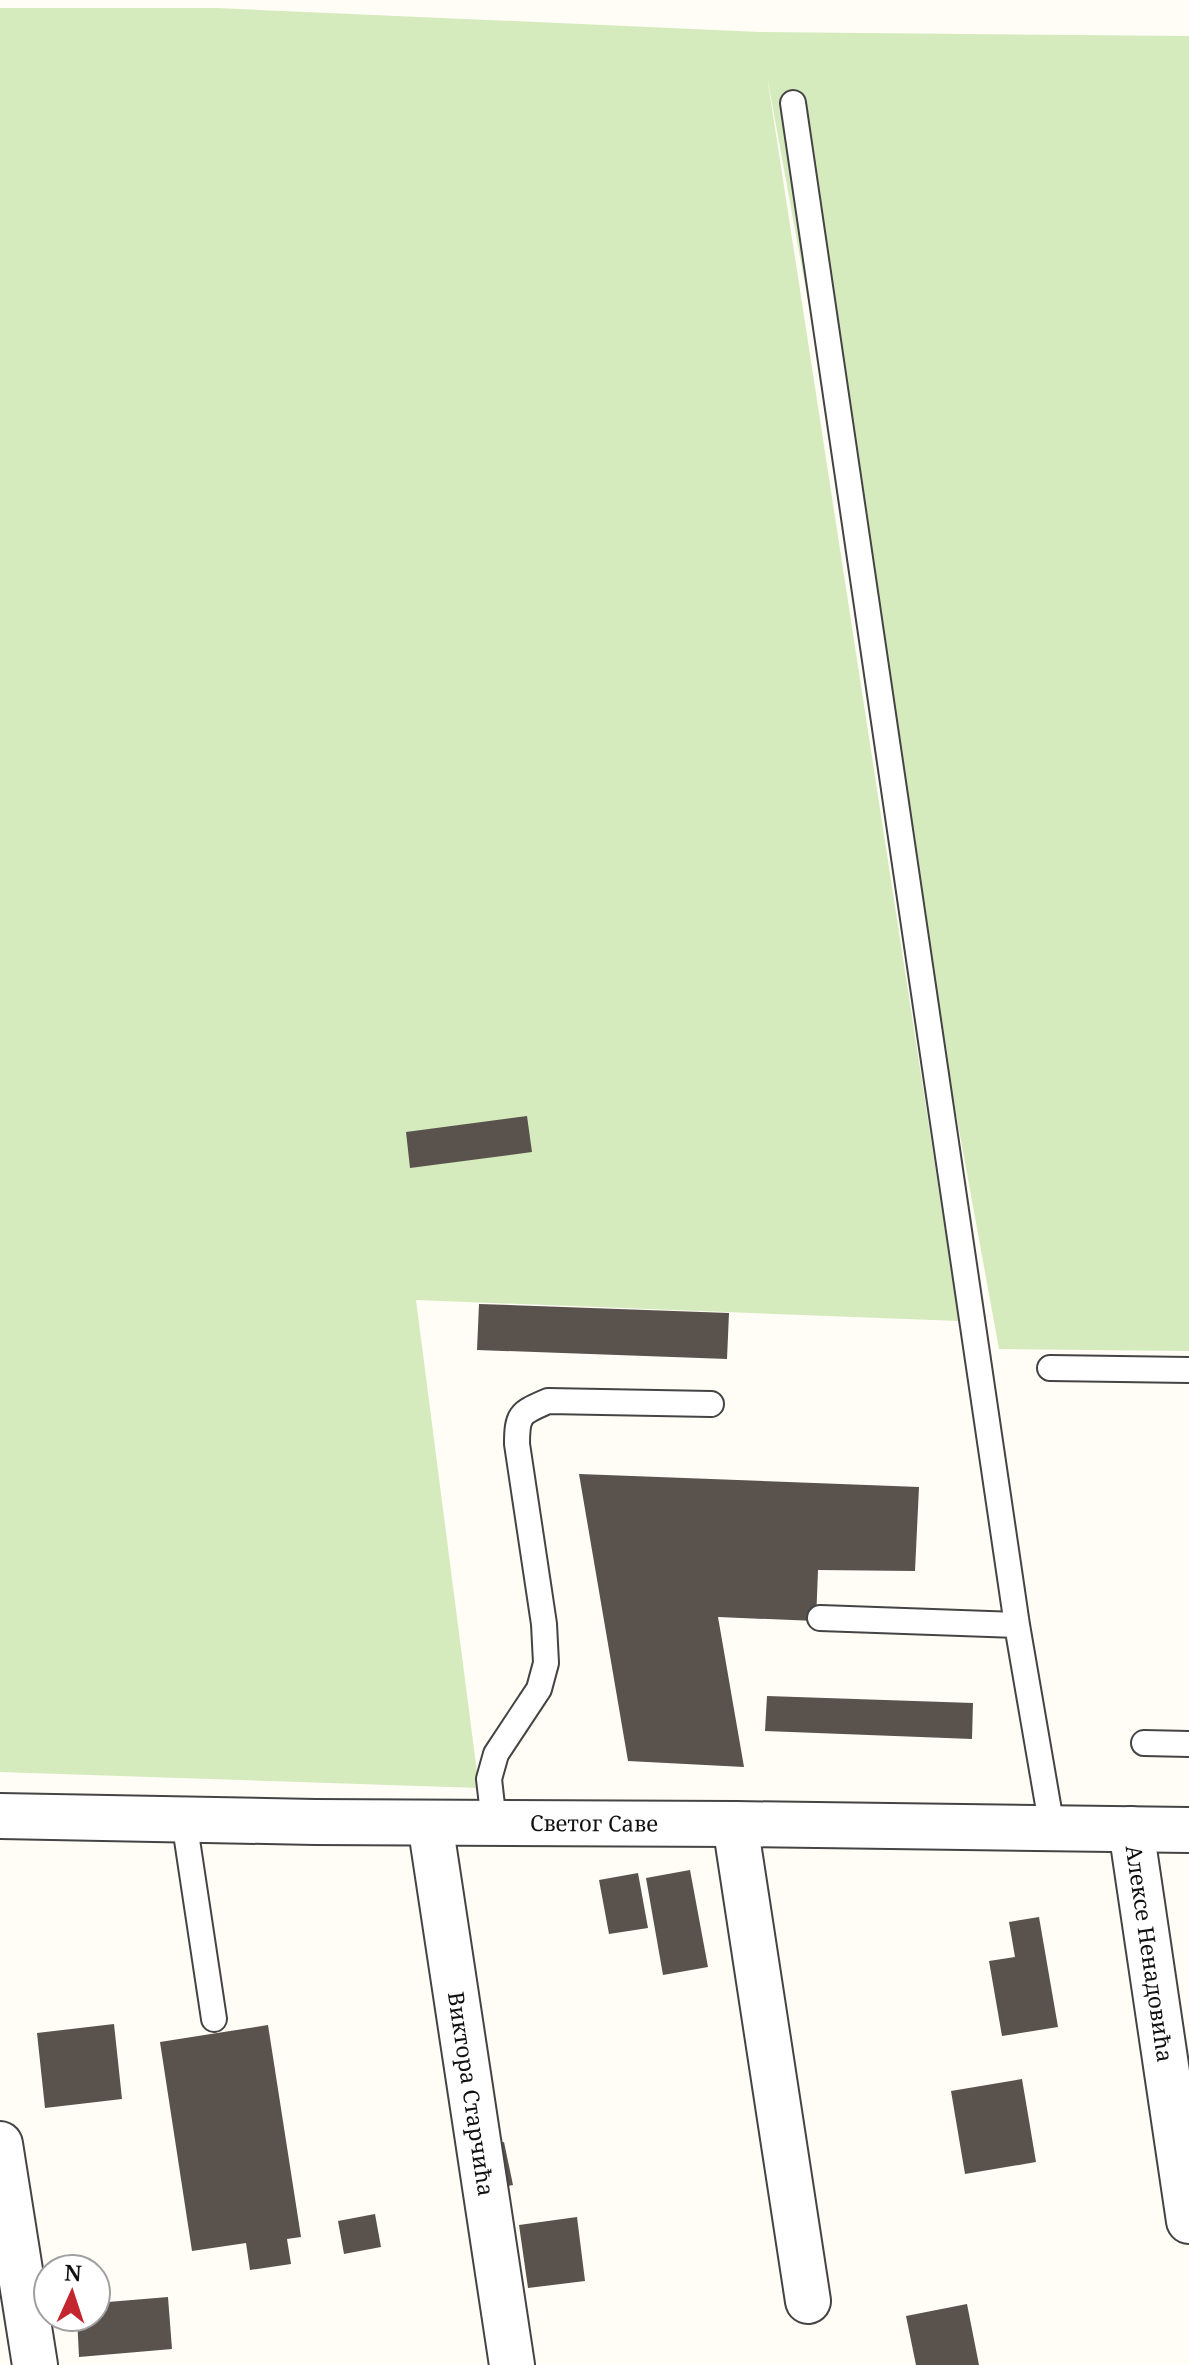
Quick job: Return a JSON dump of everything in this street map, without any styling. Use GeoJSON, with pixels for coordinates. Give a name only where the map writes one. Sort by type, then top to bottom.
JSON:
{"type":"FeatureCollection","features":[{"type":"Feature","properties":{"kind":"street","name":"Светог Саве"},"geometry":{"type":"LineString","coordinates":[[0,1816],[1189,1830]]}},
{"type":"Feature","properties":{"kind":"street","name":"Виктора Старчића"},"geometry":{"type":"LineString","coordinates":[[430,1823],[512,2365]]}},
{"type":"Feature","properties":{"kind":"street"},"geometry":{"type":"LineString","coordinates":[[735,1824],[808,2301]]}},
{"type":"Feature","properties":{"kind":"street","name":"Алексе Ненадовића"},"geometry":{"type":"LineString","coordinates":[[1131,1829],[1189,2221]]}},
{"type":"Feature","properties":{"kind":"street"},"geometry":{"type":"LineString","coordinates":[[0,2144],[35,2365]]}},
{"type":"Feature","properties":{"kind":"lane"},"geometry":{"type":"LineString","coordinates":[[793,103],[1017,1625],[1052,1828]]}},
{"type":"Feature","properties":{"kind":"lane"},"geometry":{"type":"LineString","coordinates":[[1050,1368],[1189,1370]]}},
{"type":"Feature","properties":{"kind":"lane"},"geometry":{"type":"LineString","coordinates":[[494,1823],[489,1779],[496,1754],[539,1689],[546,1663],[544,1624],[517,1444],[517,1424],[524,1412],[548,1401],[711,1404]]}},
{"type":"Feature","properties":{"kind":"lane"},"geometry":{"type":"LineString","coordinates":[[820,1618],[1017,1625]]}},
{"type":"Feature","properties":{"kind":"lane"},"geometry":{"type":"LineString","coordinates":[[1144,1743],[1189,1744]]}},
{"type":"Feature","properties":{"kind":"lane"},"geometry":{"type":"LineString","coordinates":[[184,1820],[214,2019]]}},
{"type":"Feature","properties":{"kind":"green space"},"geometry":{"type":"Polygon","coordinates":[[[0,8],[217,8],[760,32],[1189,36],[1189,1351],[999,1349],[767,76],[959,1321],[416,1300],[479,1788],[0,1772],[0,8]]]}},
{"type":"Feature","properties":{"kind":"building"},"geometry":{"type":"Polygon","coordinates":[[[527,1116],[532,1152],[410,1168],[406,1132],[527,1116]]]}},
{"type":"Feature","properties":{"kind":"building"},"geometry":{"type":"Polygon","coordinates":[[[479,1304],[729,1313],[727,1359],[477,1350],[479,1304]]]}},
{"type":"Feature","properties":{"kind":"building"},"geometry":{"type":"Polygon","coordinates":[[[579,1474],[919,1487],[915,1571],[818,1570],[816,1621],[718,1617],[744,1767],[628,1761],[579,1474]]]}},
{"type":"Feature","properties":{"kind":"building"},"geometry":{"type":"Polygon","coordinates":[[[767,1696],[973,1703],[972,1739],[765,1731],[767,1696]]]}},
{"type":"Feature","properties":{"kind":"building"},"geometry":{"type":"Polygon","coordinates":[[[690,1870],[708,1967],[663,1975],[646,1878],[690,1870]]]}},
{"type":"Feature","properties":{"kind":"building"},"geometry":{"type":"Polygon","coordinates":[[[638,1873],[648,1928],[609,1934],[599,1880],[638,1873]]]}},
{"type":"Feature","properties":{"kind":"building"},"geometry":{"type":"Polygon","coordinates":[[[1039,1917],[1058,2027],[1002,2036],[989,1961],[1015,1957],[1009,1922],[1039,1917]]]}},
{"type":"Feature","properties":{"kind":"building"},"geometry":{"type":"Polygon","coordinates":[[[114,2024],[122,2099],[45,2108],[37,2033],[114,2024]]]}},
{"type":"Feature","properties":{"kind":"building"},"geometry":{"type":"Polygon","coordinates":[[[268,2025],[301,2237],[287,2239],[291,2264],[250,2270],[246,2243],[192,2251],[160,2042],[268,2025]]]}},
{"type":"Feature","properties":{"kind":"building"},"geometry":{"type":"Polygon","coordinates":[[[1022,2079],[1036,2162],[965,2174],[951,2091],[1022,2079]]]}},
{"type":"Feature","properties":{"kind":"building"},"geometry":{"type":"Polygon","coordinates":[[[504,2142],[513,2185],[497,2188],[488,2145],[504,2142]]]}},
{"type":"Feature","properties":{"kind":"building"},"geometry":{"type":"Polygon","coordinates":[[[375,2214],[381,2247],[344,2254],[338,2221],[375,2214]]]}},
{"type":"Feature","properties":{"kind":"building"},"geometry":{"type":"Polygon","coordinates":[[[577,2217],[585,2281],[528,2288],[519,2225],[577,2217]]]}},
{"type":"Feature","properties":{"kind":"building"},"geometry":{"type":"Polygon","coordinates":[[[168,2297],[172,2349],[79,2357],[78,2333],[112,2333],[112,2302],[168,2297]]]}},
{"type":"Feature","properties":{"kind":"building"},"geometry":{"type":"Polygon","coordinates":[[[967,2304],[979,2365],[916,2365],[906,2316],[967,2304]]]}}]}
